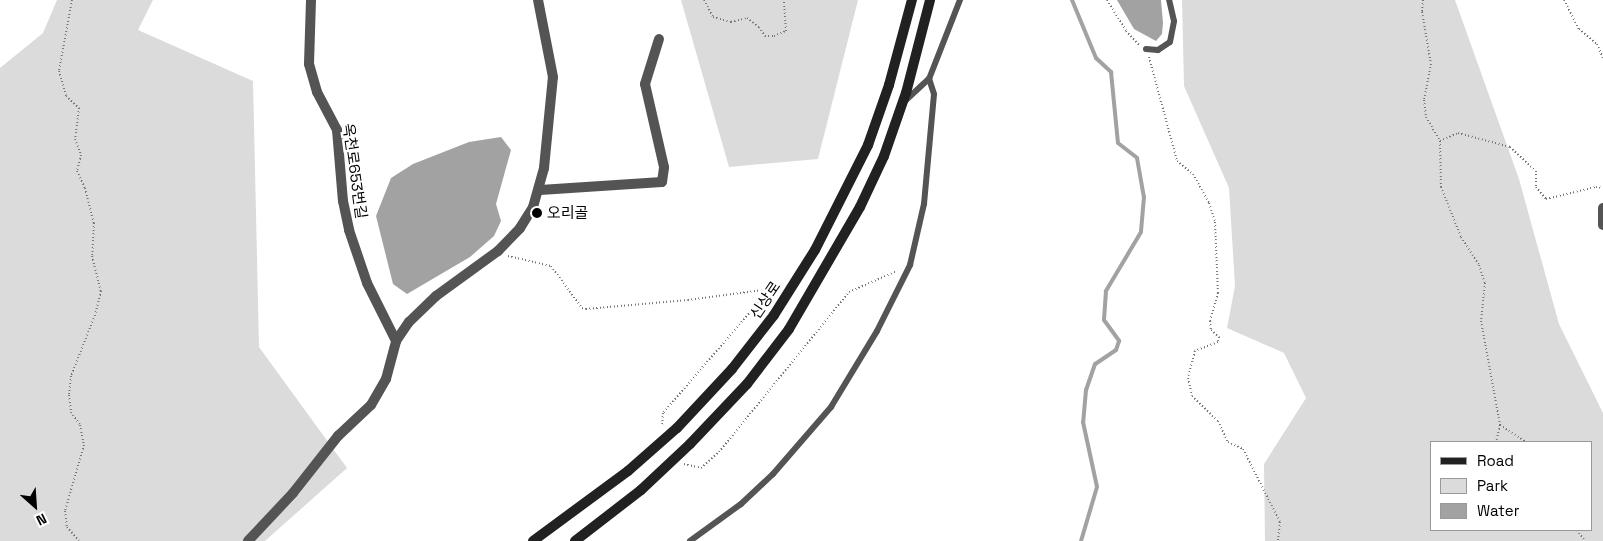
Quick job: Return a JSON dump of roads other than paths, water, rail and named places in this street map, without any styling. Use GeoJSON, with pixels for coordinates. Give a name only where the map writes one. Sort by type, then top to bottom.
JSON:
{"type":"FeatureCollection","features":[{"type":"Feature","properties":{"kind":"street","name":"옥천로653번길"},"geometry":{"type":"LineString","coordinates":[[311,0],[309,64],[318,92],[337,130],[349,230],[367,283],[396,341]]}},
{"type":"Feature","properties":{"kind":"street"},"geometry":{"type":"LineString","coordinates":[[248,541],[293,493],[338,436],[371,405],[386,379],[396,341],[409,322],[436,296],[498,251],[520,228],[540,190],[549,135],[553,77],[538,0]]}},
{"type":"Feature","properties":{"kind":"street","name":"신상로"},"geometry":{"type":"LineString","coordinates":[[533,541],[628,472],[677,428],[732,369],[774,315],[840,204],[880,111],[912,0]]}},
{"type":"Feature","properties":{"kind":"street"},"geometry":{"type":"LineString","coordinates":[[575,541],[641,490],[690,444],[747,384],[789,329],[860,207],[884,156],[902,104],[930,0]]}},
{"type":"Feature","properties":{"kind":"street"},"geometry":{"type":"LineString","coordinates":[[540,190],[662,182],[664,167],[645,84],[659,40]]}},
{"type":"Feature","properties":{"kind":"street"},"geometry":{"type":"LineString","coordinates":[[1603,208],[1603,225]]}},
{"type":"Feature","properties":{"kind":"lane"},"geometry":{"type":"LineString","coordinates":[[902,104],[929,79],[960,0]]}},
{"type":"Feature","properties":{"kind":"lane"},"geometry":{"type":"LineString","coordinates":[[1146,49],[1158,50],[1170,42],[1174,21],[1169,0]]}},
{"type":"Feature","properties":{"kind":"lane"},"geometry":{"type":"LineString","coordinates":[[690,541],[747,500],[774,474],[831,407],[878,331],[910,265],[924,204],[934,94],[929,79]]}},
{"type":"Feature","properties":{"kind":"water"},"geometry":{"type":"Polygon","coordinates":[[[1117,0],[1161,0],[1162,34],[1156,41],[1134,29],[1117,0]]]}},
{"type":"Feature","properties":{"kind":"water"},"geometry":{"type":"Polygon","coordinates":[[[501,137],[511,150],[496,204],[501,221],[494,236],[470,257],[407,294],[393,284],[376,216],[391,178],[413,164],[469,142],[501,137]]]}},
{"type":"Feature","properties":{"kind":"waterway"},"geometry":{"type":"LineString","coordinates":[[1072,0],[1096,58],[1111,72],[1118,143],[1137,158],[1144,197],[1141,232],[1106,291],[1104,320],[1119,341],[1116,350],[1095,364],[1086,390],[1083,422],[1097,487],[1081,541]]}},
{"type":"Feature","properties":{"kind":"place","name":"오리골"},"geometry":{"type":"Point","coordinates":[537,213]}}]}
